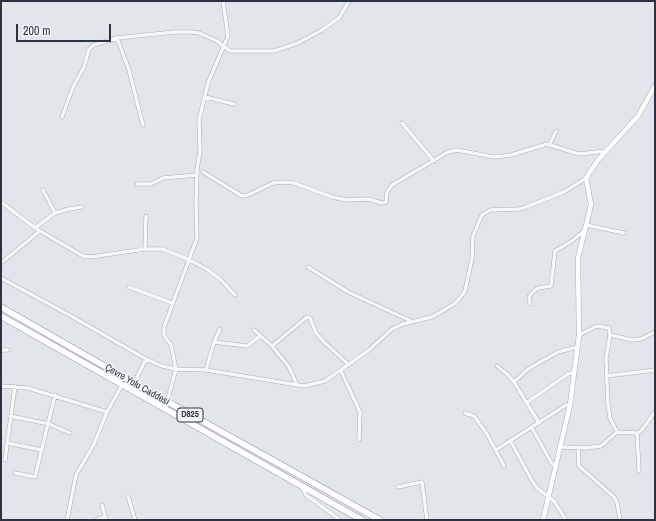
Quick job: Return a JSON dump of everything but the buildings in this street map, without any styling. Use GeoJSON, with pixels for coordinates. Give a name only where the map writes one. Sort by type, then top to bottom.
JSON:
{"type":"FeatureCollection","features":[{"type":"Feature","properties":{"kind":"highway","name":"Çevre Yolu Caddesi"},"geometry":{"type":"LineString","coordinates":[[1,307],[167,402],[380,520]]}},
{"type":"Feature","properties":{"kind":"highway","name":"Çevre Yolu Caddesi"},"geometry":{"type":"LineString","coordinates":[[1,316],[362,520]]}},
{"type":"Feature","properties":{"kind":"street"},"geometry":{"type":"LineString","coordinates":[[167,402],[176,369],[172,345],[164,335],[163,330],[197,238],[197,175],[200,152],[199,120],[208,83],[228,36],[223,1]]}},
{"type":"Feature","properties":{"kind":"street"},"geometry":{"type":"LineString","coordinates":[[62,117],[72,87],[84,67],[89,49],[94,45],[117,38],[175,32],[191,32],[199,33],[217,40],[230,51],[274,51],[283,49],[316,33],[339,18],[349,1]]}},
{"type":"Feature","properties":{"kind":"street"},"geometry":{"type":"LineString","coordinates":[[117,38],[129,70],[142,125]]}},
{"type":"Feature","properties":{"kind":"street"},"geometry":{"type":"LineString","coordinates":[[1,278],[146,359],[162,366],[176,369],[206,370],[297,385],[314,385],[325,381],[341,371],[374,346],[392,329],[432,317],[454,304],[465,290],[472,259],[473,236],[482,215],[490,210],[519,209],[526,207],[564,192],[586,178],[606,151],[638,116],[655,86]]}},
{"type":"Feature","properties":{"kind":"street"},"geometry":{"type":"LineString","coordinates":[[205,97],[234,104]]}},
{"type":"Feature","properties":{"kind":"street"},"geometry":{"type":"LineString","coordinates":[[402,123],[434,161]]}},
{"type":"Feature","properties":{"kind":"street"},"geometry":{"type":"LineString","coordinates":[[550,144],[556,131]]}},
{"type":"Feature","properties":{"kind":"street"},"geometry":{"type":"LineString","coordinates":[[203,172],[242,196],[248,195],[273,183],[283,182],[294,183],[332,197],[347,200],[368,199],[382,203],[387,200],[387,192],[392,185],[411,172],[434,161],[448,152],[457,150],[494,157],[511,155],[537,146],[550,144],[579,154],[606,151]]}},
{"type":"Feature","properties":{"kind":"street"},"geometry":{"type":"LineString","coordinates":[[137,184],[151,184],[164,178],[197,175]]}},
{"type":"Feature","properties":{"kind":"street"},"geometry":{"type":"LineString","coordinates":[[543,520],[570,405],[578,335],[578,258],[591,205],[586,178]]}},
{"type":"Feature","properties":{"kind":"street"},"geometry":{"type":"LineString","coordinates":[[43,190],[55,213]]}},
{"type":"Feature","properties":{"kind":"street"},"geometry":{"type":"LineString","coordinates":[[1,202],[35,228],[86,257],[145,249],[162,249],[188,259],[221,280],[235,295]]}},
{"type":"Feature","properties":{"kind":"street"},"geometry":{"type":"LineString","coordinates":[[35,228],[55,213],[82,207]]}},
{"type":"Feature","properties":{"kind":"street"},"geometry":{"type":"LineString","coordinates":[[145,249],[146,216]]}},
{"type":"Feature","properties":{"kind":"street"},"geometry":{"type":"LineString","coordinates":[[586,225],[624,233]]}},
{"type":"Feature","properties":{"kind":"street"},"geometry":{"type":"LineString","coordinates":[[1,263],[40,231]]}},
{"type":"Feature","properties":{"kind":"street"},"geometry":{"type":"LineString","coordinates":[[530,304],[529,297],[533,292],[538,288],[551,286],[555,251],[572,241],[584,231]]}},
{"type":"Feature","properties":{"kind":"street"},"geometry":{"type":"LineString","coordinates":[[308,267],[348,292],[413,322]]}},
{"type":"Feature","properties":{"kind":"street"},"geometry":{"type":"LineString","coordinates":[[129,287],[172,303]]}},
{"type":"Feature","properties":{"kind":"street"},"geometry":{"type":"LineString","coordinates":[[272,346],[307,317],[310,318],[316,333],[349,365]]}},
{"type":"Feature","properties":{"kind":"street"},"geometry":{"type":"LineString","coordinates":[[578,335],[597,326],[609,328],[610,334],[606,359],[606,376],[609,414],[617,432]]}},
{"type":"Feature","properties":{"kind":"street"},"geometry":{"type":"LineString","coordinates":[[206,370],[214,342],[220,329]]}},
{"type":"Feature","properties":{"kind":"street"},"geometry":{"type":"LineString","coordinates":[[254,330],[272,346],[289,367],[297,385]]}},
{"type":"Feature","properties":{"kind":"street"},"geometry":{"type":"LineString","coordinates":[[610,334],[632,340],[641,339],[655,332]]}},
{"type":"Feature","properties":{"kind":"street"},"geometry":{"type":"LineString","coordinates":[[214,342],[247,346],[260,336]]}},
{"type":"Feature","properties":{"kind":"street"},"geometry":{"type":"LineString","coordinates":[[514,382],[528,369],[558,352],[577,347]]}},
{"type":"Feature","properties":{"kind":"street"},"geometry":{"type":"LineString","coordinates":[[1,350],[8,350]]}},
{"type":"Feature","properties":{"kind":"street"},"geometry":{"type":"LineString","coordinates":[[134,383],[146,359]]}},
{"type":"Feature","properties":{"kind":"street"},"geometry":{"type":"LineString","coordinates":[[497,366],[514,382],[539,423]]}},
{"type":"Feature","properties":{"kind":"street"},"geometry":{"type":"LineString","coordinates":[[606,376],[655,370]]}},
{"type":"Feature","properties":{"kind":"street"},"geometry":{"type":"LineString","coordinates":[[341,371],[360,412],[359,440]]}},
{"type":"Feature","properties":{"kind":"street"},"geometry":{"type":"LineString","coordinates":[[526,403],[568,374],[574,372]]}},
{"type":"Feature","properties":{"kind":"street"},"geometry":{"type":"LineString","coordinates":[[67,520],[76,475],[94,444],[107,412],[122,385]]}},
{"type":"Feature","properties":{"kind":"street"},"geometry":{"type":"LineString","coordinates":[[1,386],[15,386],[55,395],[107,412]]}},
{"type":"Feature","properties":{"kind":"street"},"geometry":{"type":"LineString","coordinates":[[5,460],[15,386]]}},
{"type":"Feature","properties":{"kind":"street"},"geometry":{"type":"LineString","coordinates":[[15,472],[35,477],[55,395]]}},
{"type":"Feature","properties":{"kind":"street"},"geometry":{"type":"LineString","coordinates":[[496,450],[511,442],[566,405],[570,405]]}},
{"type":"Feature","properties":{"kind":"street"},"geometry":{"type":"LineString","coordinates":[[561,447],[578,448],[601,446],[617,432],[637,433],[641,431],[655,412]]}},
{"type":"Feature","properties":{"kind":"street"},"geometry":{"type":"LineString","coordinates":[[465,413],[474,416],[496,450],[504,466]]}},
{"type":"Feature","properties":{"kind":"street"},"geometry":{"type":"LineString","coordinates":[[10,416],[49,424],[70,433]]}},
{"type":"Feature","properties":{"kind":"street"},"geometry":{"type":"LineString","coordinates":[[532,428],[552,464],[556,466]]}},
{"type":"Feature","properties":{"kind":"street"},"geometry":{"type":"LineString","coordinates":[[637,433],[639,471]]}},
{"type":"Feature","properties":{"kind":"street"},"geometry":{"type":"LineString","coordinates":[[511,442],[531,479],[548,498],[554,501],[566,520]]}},
{"type":"Feature","properties":{"kind":"street"},"geometry":{"type":"LineString","coordinates":[[7,444],[42,450]]}},
{"type":"Feature","properties":{"kind":"street"},"geometry":{"type":"LineString","coordinates":[[578,448],[579,466],[614,497],[617,503],[620,520]]}},
{"type":"Feature","properties":{"kind":"street"},"geometry":{"type":"LineString","coordinates":[[398,487],[422,482],[427,520]]}},
{"type":"Feature","properties":{"kind":"street"},"geometry":{"type":"LineString","coordinates":[[300,484],[306,496],[340,520]]}},
{"type":"Feature","properties":{"kind":"street"},"geometry":{"type":"LineString","coordinates":[[128,496],[135,520]]}},
{"type":"Feature","properties":{"kind":"street"},"geometry":{"type":"LineString","coordinates":[[96,520],[106,518],[102,505]]}}]}
